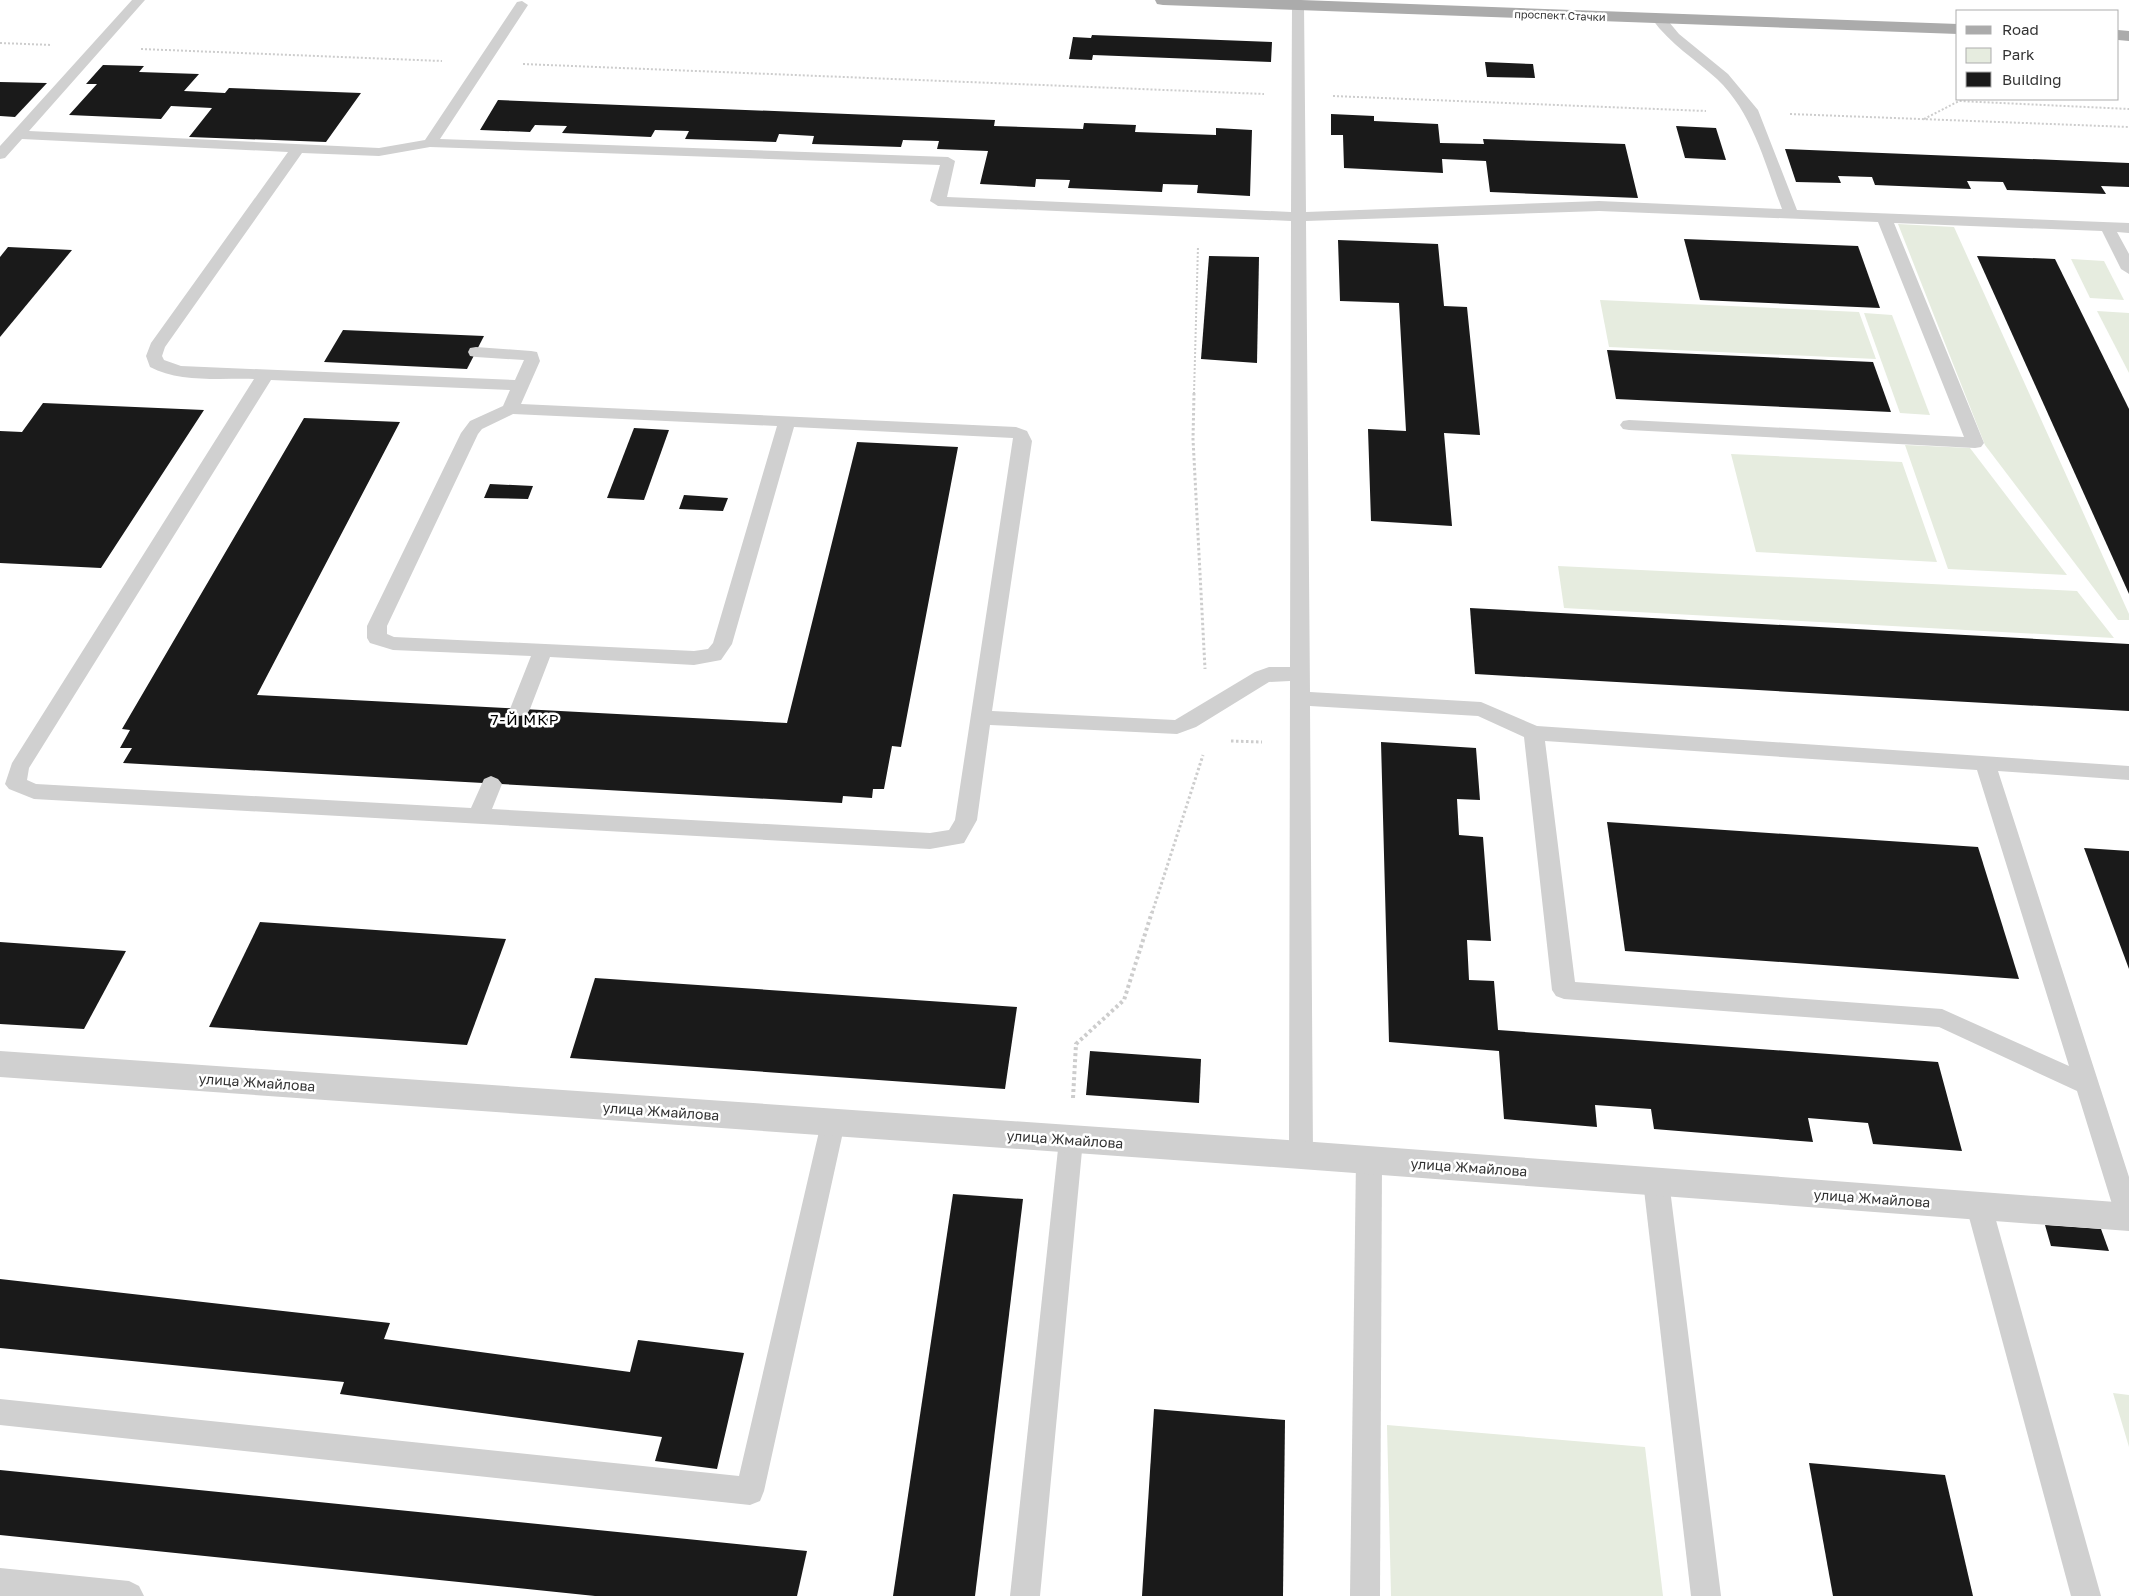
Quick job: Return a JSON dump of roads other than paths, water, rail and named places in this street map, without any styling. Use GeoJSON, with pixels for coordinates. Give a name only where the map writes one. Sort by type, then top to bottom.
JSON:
{"type":"FeatureCollection","features":[{"type":"Feature","properties":{"kind":"main road","name":"проспект Стачки"},"geometry":{"type":"LineString","coordinates":[[1163,0],[1298,5],[1375,4],[1659,18],[1956,29]]}},
{"type":"Feature","properties":{"kind":"street","name":"улица Жмайлова"},"geometry":{"type":"LineString","coordinates":[[0,1064],[1070,1140],[1301,1154],[2129,1217]]}},
{"type":"Feature","properties":{"kind":"lane"},"geometry":{"type":"LineString","coordinates":[[0,155],[139,0]]}},
{"type":"Feature","properties":{"kind":"lane"},"geometry":{"type":"LineString","coordinates":[[430,142],[525,2]]}},
{"type":"Feature","properties":{"kind":"lane"},"geometry":{"type":"LineString","coordinates":[[1298,5],[1297,217],[1301,1154]]}},
{"type":"Feature","properties":{"kind":"lane"},"geometry":{"type":"LineString","coordinates":[[1659,18],[1674,37],[1723,77],[1753,113],[1791,213]]}},
{"type":"Feature","properties":{"kind":"lane"},"geometry":{"type":"LineString","coordinates":[[18,135],[378,152],[430,142],[948,161],[938,201],[1297,217],[1599,206],[2129,228]]}},
{"type":"Feature","properties":{"kind":"lane"},"geometry":{"type":"LineString","coordinates":[[298,148],[157,347],[154,356],[156,363],[165,368],[521,385]]}},
{"type":"Feature","properties":{"kind":"lane"},"geometry":{"type":"LineString","coordinates":[[1629,425],[1975,444],[1884,217]]}},
{"type":"Feature","properties":{"kind":"lane"},"geometry":{"type":"LineString","coordinates":[[2107,227],[2129,269]]}},
{"type":"Feature","properties":{"kind":"lane"},"geometry":{"type":"LineString","coordinates":[[476,352],[531,356],[532,361],[510,409]]}},
{"type":"Feature","properties":{"kind":"lane"},"geometry":{"type":"LineString","coordinates":[[266,374],[19,768],[16,784],[34,791],[930,841],[956,837],[966,820],[1023,440],[1021,435],[1010,431],[510,409],[481,422],[470,433],[377,626],[376,638],[393,643],[543,651],[694,658],[714,655],[722,644],[787,422]]}},
{"type":"Feature","properties":{"kind":"lane"},"geometry":{"type":"LineString","coordinates":[[520,709],[543,651]]}},
{"type":"Feature","properties":{"kind":"lane"},"geometry":{"type":"LineString","coordinates":[[981,718],[1177,727],[1189,722],[1262,677],[1269,674],[1299,674]]}},
{"type":"Feature","properties":{"kind":"lane"},"geometry":{"type":"LineString","coordinates":[[1299,698],[1481,709],[1534,733],[2129,773]]}},
{"type":"Feature","properties":{"kind":"lane"},"geometry":{"type":"LineString","coordinates":[[1534,733],[1564,990],[1942,1018],[2087,1084]]}},
{"type":"Feature","properties":{"kind":"lane"},"geometry":{"type":"LineString","coordinates":[[1986,763],[2129,1217]]}},
{"type":"Feature","properties":{"kind":"lane"},"geometry":{"type":"LineString","coordinates":[[478,816],[491,784]]}},
{"type":"Feature","properties":{"kind":"lane"},"geometry":{"type":"LineString","coordinates":[[0,1412],[750,1491],[833,1123]]}},
{"type":"Feature","properties":{"kind":"lane"},"geometry":{"type":"LineString","coordinates":[[1025,1596],[1070,1140]]}},
{"type":"Feature","properties":{"kind":"lane"},"geometry":{"type":"LineString","coordinates":[[1365,1596],[1369,1160]]}},
{"type":"Feature","properties":{"kind":"lane"},"geometry":{"type":"LineString","coordinates":[[1656,1181],[1706,1596]]}},
{"type":"Feature","properties":{"kind":"lane"},"geometry":{"type":"LineString","coordinates":[[1979,1206],[2086,1596]]}},
{"type":"Feature","properties":{"kind":"lane"},"geometry":{"type":"LineString","coordinates":[[0,1583],[130,1596]]}},
{"type":"Feature","properties":{"kind":"district","name":"7-Й МКР"},"geometry":{"type":"Point","coordinates":[525,719]}}]}
